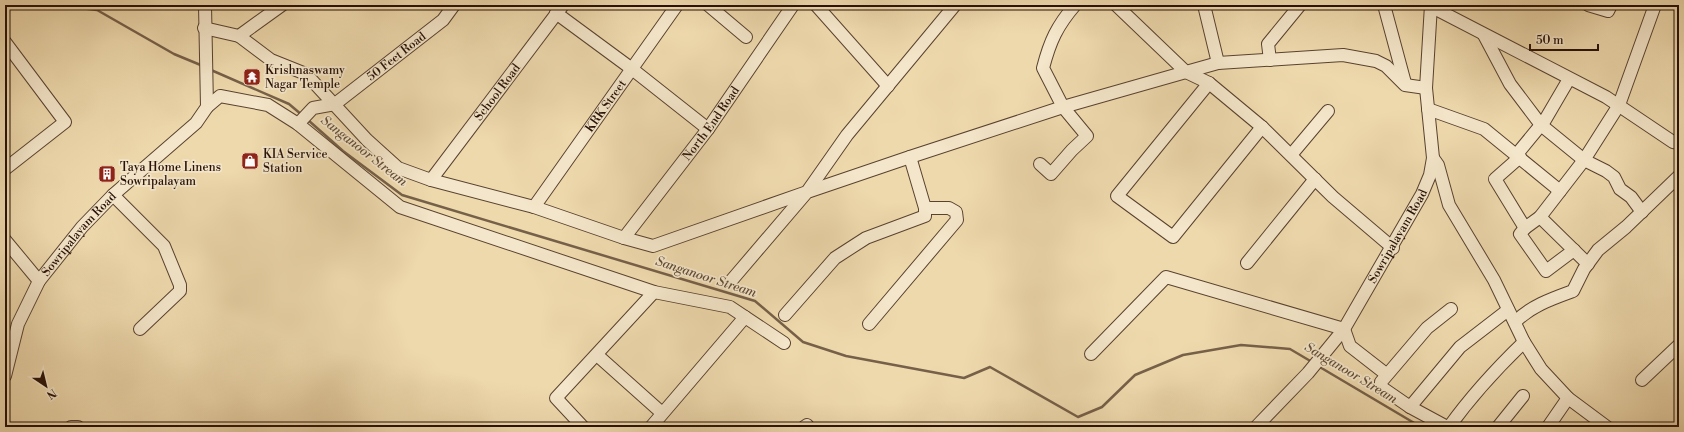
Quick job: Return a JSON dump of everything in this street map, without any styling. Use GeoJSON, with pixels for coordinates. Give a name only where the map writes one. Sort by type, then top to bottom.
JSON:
{"type":"FeatureCollection","features":[{"type":"Feature","properties":{"kind":"street"},"geometry":{"type":"LineString","coordinates":[[205,5],[204,28],[207,107]]}},
{"type":"Feature","properties":{"kind":"street"},"geometry":{"type":"LineString","coordinates":[[240,36],[282,5]]}},
{"type":"Feature","properties":{"kind":"street","name":"50 Feet Road"},"geometry":{"type":"LineString","coordinates":[[335,104],[443,20],[454,5]]}},
{"type":"Feature","properties":{"kind":"street","name":"KRK Street"},"geometry":{"type":"LineString","coordinates":[[534,207],[677,5]]}},
{"type":"Feature","properties":{"kind":"street"},"geometry":{"type":"LineString","coordinates":[[708,5],[746,37]]}},
{"type":"Feature","properties":{"kind":"street","name":"North End Road"},"geometry":{"type":"LineString","coordinates":[[624,238],[708,128],[793,5]]}},
{"type":"Feature","properties":{"kind":"street"},"geometry":{"type":"LineString","coordinates":[[816,5],[888,86]]}},
{"type":"Feature","properties":{"kind":"street"},"geometry":{"type":"LineString","coordinates":[[731,281],[807,192],[847,135],[955,5]]}},
{"type":"Feature","properties":{"kind":"street"},"geometry":{"type":"LineString","coordinates":[[1040,164],[1051,174],[1072,150],[1087,136],[1063,107],[1043,68],[1049,45],[1060,22],[1075,5]]}},
{"type":"Feature","properties":{"kind":"street"},"geometry":{"type":"LineString","coordinates":[[1116,5],[1186,72],[1209,83],[1262,127],[1333,197],[1393,248]]}},
{"type":"Feature","properties":{"kind":"street"},"geometry":{"type":"LineString","coordinates":[[1204,5],[1218,63]]}},
{"type":"Feature","properties":{"kind":"street"},"geometry":{"type":"LineString","coordinates":[[1270,60],[1268,44],[1300,5]]}},
{"type":"Feature","properties":{"kind":"street"},"geometry":{"type":"LineString","coordinates":[[1384,5],[1405,85]]}},
{"type":"Feature","properties":{"kind":"street"},"geometry":{"type":"LineString","coordinates":[[1431,5],[1484,35],[1619,105],[1673,142],[1679,143]]}},
{"type":"Feature","properties":{"kind":"street","name":"Sowripalayam Road"},"geometry":{"type":"LineString","coordinates":[[1256,427],[1308,373],[1344,329],[1393,248],[1422,194],[1430,174],[1433,158],[1426,88],[1431,5]]}},
{"type":"Feature","properties":{"kind":"street"},"geometry":{"type":"LineString","coordinates":[[1588,5],[1608,12],[1611,5]]}},
{"type":"Feature","properties":{"kind":"street"},"geometry":{"type":"LineString","coordinates":[[1574,250],[1546,271],[1520,234],[1525,228],[1540,217],[1584,160],[1619,105],[1656,5]]}},
{"type":"Feature","properties":{"kind":"street"},"geometry":{"type":"LineString","coordinates":[[559,9],[632,69],[708,128]]}},
{"type":"Feature","properties":{"kind":"street","name":"School Road"},"geometry":{"type":"LineString","coordinates":[[431,180],[559,9]]}},
{"type":"Feature","properties":{"kind":"street"},"geometry":{"type":"LineString","coordinates":[[204,28],[240,36],[271,60],[306,74],[367,140],[398,168],[431,180],[534,207],[624,238],[653,246],[910,157],[1063,107],[1218,63],[1343,55],[1366,58],[1386,66],[1405,85],[1426,88]]}},
{"type":"Feature","properties":{"kind":"street"},"geometry":{"type":"LineString","coordinates":[[1484,35],[1510,84],[1541,125],[1584,160],[1606,171],[1614,177],[1620,189],[1631,197],[1642,212]]}},
{"type":"Feature","properties":{"kind":"street"},"geometry":{"type":"LineString","coordinates":[[5,42],[65,122],[5,169]]}},
{"type":"Feature","properties":{"kind":"street"},"geometry":{"type":"LineString","coordinates":[[1525,228],[1496,179],[1518,156],[1541,125],[1553,108],[1569,79]]}},
{"type":"Feature","properties":{"kind":"street"},"geometry":{"type":"LineString","coordinates":[[1209,83],[1117,196],[1172,237],[1262,127]]}},
{"type":"Feature","properties":{"kind":"street"},"geometry":{"type":"LineString","coordinates":[[207,107],[220,96],[268,105],[298,124],[400,207],[654,292],[701,300],[730,307],[784,343]]}},
{"type":"Feature","properties":{"kind":"street"},"geometry":{"type":"LineString","coordinates":[[298,124],[313,108],[335,104]]}},
{"type":"Feature","properties":{"kind":"street","name":"Sowripalayam Road"},"geometry":{"type":"LineString","coordinates":[[5,376],[18,324],[39,281],[82,227],[113,195],[196,123],[207,107]]}},
{"type":"Feature","properties":{"kind":"street"},"geometry":{"type":"LineString","coordinates":[[1428,109],[1484,129],[1560,191]]}},
{"type":"Feature","properties":{"kind":"street"},"geometry":{"type":"LineString","coordinates":[[1291,155],[1328,111]]}},
{"type":"Feature","properties":{"kind":"street"},"geometry":{"type":"LineString","coordinates":[[785,315],[835,258],[866,238],[925,216],[925,208],[910,157]]}},
{"type":"Feature","properties":{"kind":"street"},"geometry":{"type":"LineString","coordinates":[[1433,158],[1438,165],[1449,205],[1494,280],[1524,342],[1541,369],[1568,398],[1607,427]]}},
{"type":"Feature","properties":{"kind":"street"},"geometry":{"type":"LineString","coordinates":[[1515,322],[1526,312],[1548,300],[1573,291],[1588,264],[1598,250],[1642,212],[1679,176]]}},
{"type":"Feature","properties":{"kind":"street"},"geometry":{"type":"LineString","coordinates":[[1247,263],[1315,179]]}},
{"type":"Feature","properties":{"kind":"street"},"geometry":{"type":"LineString","coordinates":[[113,195],[164,246],[180,285],[180,291],[140,329]]}},
{"type":"Feature","properties":{"kind":"street"},"geometry":{"type":"LineString","coordinates":[[869,324],[957,220],[956,212],[949,208],[925,208]]}},
{"type":"Feature","properties":{"kind":"street"},"geometry":{"type":"LineString","coordinates":[[1540,217],[1588,264]]}},
{"type":"Feature","properties":{"kind":"street"},"geometry":{"type":"LineString","coordinates":[[5,240],[39,281]]}},
{"type":"Feature","properties":{"kind":"street"},"geometry":{"type":"LineString","coordinates":[[1091,354],[1166,277],[1344,329],[1350,346],[1386,374]]}},
{"type":"Feature","properties":{"kind":"street"},"geometry":{"type":"LineString","coordinates":[[583,427],[556,398],[654,292]]}},
{"type":"Feature","properties":{"kind":"street"},"geometry":{"type":"LineString","coordinates":[[1451,309],[1427,328],[1380,382],[1380,387],[1410,407],[1448,427],[1490,374],[1524,342]]}},
{"type":"Feature","properties":{"kind":"street"},"geometry":{"type":"LineString","coordinates":[[1410,407],[1460,347],[1508,310]]}},
{"type":"Feature","properties":{"kind":"street"},"geometry":{"type":"LineString","coordinates":[[651,427],[745,317]]}},
{"type":"Feature","properties":{"kind":"street"},"geometry":{"type":"LineString","coordinates":[[1642,380],[1679,345]]}},
{"type":"Feature","properties":{"kind":"street"},"geometry":{"type":"LineString","coordinates":[[597,355],[662,413]]}},
{"type":"Feature","properties":{"kind":"street"},"geometry":{"type":"LineString","coordinates":[[1498,427],[1523,396]]}},
{"type":"Feature","properties":{"kind":"street"},"geometry":{"type":"LineString","coordinates":[[1548,427],[1568,398]]}},
{"type":"Feature","properties":{"kind":"street"},"geometry":{"type":"LineString","coordinates":[[804,427],[807,425],[808,427]]}},
{"type":"Feature","properties":{"kind":"street"},"geometry":{"type":"LineString","coordinates":[[71,427],[78,427]]}},
{"type":"Feature","properties":{"kind":"waterway","name":"Sanganoor Stream"},"geometry":{"type":"LineString","coordinates":[[24,5],[55,5],[97,10],[174,54],[203,66]]}},
{"type":"Feature","properties":{"kind":"waterway","name":"Sanganoor Stream"},"geometry":{"type":"LineString","coordinates":[[211,70],[289,104],[302,115]]}},
{"type":"Feature","properties":{"kind":"waterway","name":"Sanganoor Stream"},"geometry":{"type":"LineString","coordinates":[[308,120],[343,151],[402,195],[755,301],[803,342],[846,356],[964,378],[990,367],[1078,417],[1102,407],[1135,375],[1183,355],[1241,345],[1290,349],[1312,362]]}},
{"type":"Feature","properties":{"kind":"waterway","name":"Sanganoor Stream"},"geometry":{"type":"LineString","coordinates":[[1318,366],[1421,427]]}},
{"type":"Feature","properties":{"kind":"place","name":"Krishnaswamy Nagar Temple"},"geometry":{"type":"Point","coordinates":[252,77]}},
{"type":"Feature","properties":{"kind":"place","name":"KIA Service Station"},"geometry":{"type":"Point","coordinates":[250,161]}},
{"type":"Feature","properties":{"kind":"place","name":"Taya Home Linens Sowripalayam"},"geometry":{"type":"Point","coordinates":[107,174]}}]}
